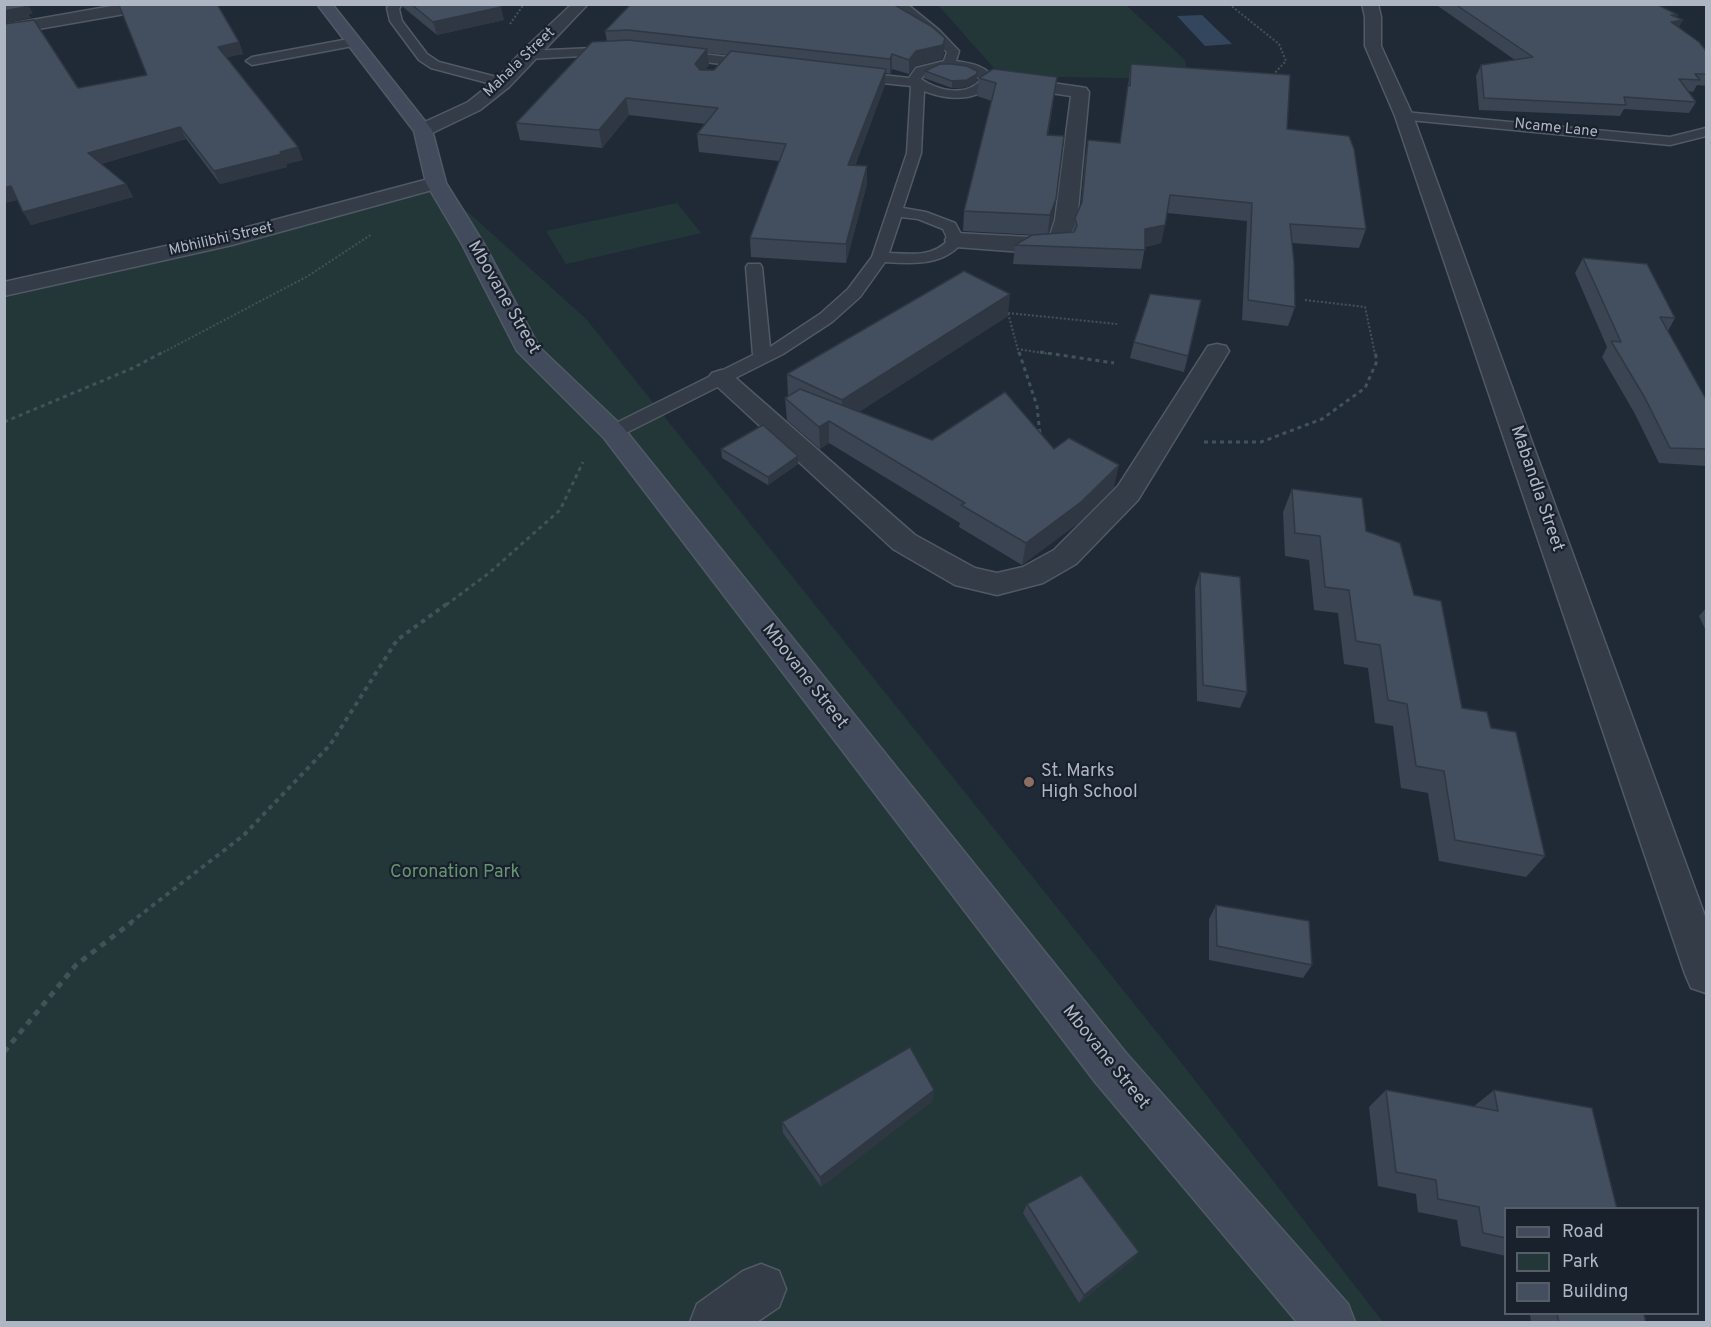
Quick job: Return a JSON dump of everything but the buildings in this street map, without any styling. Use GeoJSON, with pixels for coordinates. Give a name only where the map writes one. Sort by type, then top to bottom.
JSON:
{"type":"FeatureCollection","features":[{"type":"Feature","properties":{"kind":"street"},"geometry":{"type":"LineString","coordinates":[[4,30],[153,4]]}},
{"type":"Feature","properties":{"kind":"street","name":"Mbovane Street"},"geometry":{"type":"LineString","coordinates":[[324,4],[423,130],[436,183],[473,244],[529,351],[613,432],[1111,1068],[1330,1323]]}},
{"type":"Feature","properties":{"kind":"street","name":"Mahala Street"},"geometry":{"type":"LineString","coordinates":[[423,130],[474,106],[502,83],[581,4]]}},
{"type":"Feature","properties":{"kind":"street","name":"Mabandla Street"},"geometry":{"type":"LineString","coordinates":[[1370,4],[1373,17],[1373,46],[1404,116],[1707,974]]}},
{"type":"Feature","properties":{"kind":"street"},"geometry":{"type":"LineString","coordinates":[[711,75],[726,61]]}},
{"type":"Feature","properties":{"kind":"street"},"geometry":{"type":"LineString","coordinates":[[956,240],[1022,245],[1060,244],[1059,236],[1066,220],[1080,92],[987,79]]}},
{"type":"Feature","properties":{"kind":"street","name":"Mbhilibhi Street"},"geometry":{"type":"LineString","coordinates":[[4,289],[232,238],[436,183]]}},
{"type":"Feature","properties":{"kind":"street"},"geometry":{"type":"LineString","coordinates":[[721,378],[904,542],[966,577],[998,584],[1032,575],[1065,557],[1128,493],[1217,351]]}},
{"type":"Feature","properties":{"kind":"street"},"geometry":{"type":"LineString","coordinates":[[715,1323],[761,1289]]}},
{"type":"Feature","properties":{"kind":"lane"},"geometry":{"type":"LineString","coordinates":[[397,4],[393,8],[396,21],[423,57],[435,65],[502,83]]}},
{"type":"Feature","properties":{"kind":"lane"},"geometry":{"type":"LineString","coordinates":[[899,4],[935,33],[952,51],[949,64]]}},
{"type":"Feature","properties":{"kind":"lane"},"geometry":{"type":"LineString","coordinates":[[252,61],[354,42]]}},
{"type":"Feature","properties":{"kind":"lane"},"geometry":{"type":"LineString","coordinates":[[528,55],[630,50]]}},
{"type":"Feature","properties":{"kind":"lane"},"geometry":{"type":"LineString","coordinates":[[658,53],[771,66]]}},
{"type":"Feature","properties":{"kind":"lane"},"geometry":{"type":"LineString","coordinates":[[949,64],[977,69],[987,79],[985,86],[978,90],[957,94],[934,92],[914,80],[920,71],[949,64]]}},
{"type":"Feature","properties":{"kind":"lane"},"geometry":{"type":"LineString","coordinates":[[839,74],[918,83]]}},
{"type":"Feature","properties":{"kind":"lane"},"geometry":{"type":"LineString","coordinates":[[613,432],[762,357],[826,318],[854,293],[880,257],[914,153],[918,83]]}},
{"type":"Feature","properties":{"kind":"lane","name":"Ncame Lane"},"geometry":{"type":"LineString","coordinates":[[1404,116],[1670,141],[1707,132]]}},
{"type":"Feature","properties":{"kind":"lane"},"geometry":{"type":"LineString","coordinates":[[880,257],[926,257],[944,252],[956,240],[950,226],[937,219],[894,212]]}},
{"type":"Feature","properties":{"kind":"lane"},"geometry":{"type":"LineString","coordinates":[[754,267],[762,357]]}},
{"type":"Feature","properties":{"kind":"path"},"geometry":{"type":"LineString","coordinates":[[1229,4],[1279,44],[1286,62],[1270,78]]}},
{"type":"Feature","properties":{"kind":"path"},"geometry":{"type":"LineString","coordinates":[[4,422],[133,368],[308,276],[379,230]]}},
{"type":"Feature","properties":{"kind":"path"},"geometry":{"type":"LineString","coordinates":[[1160,442],[1261,442],[1322,419],[1365,388],[1377,361],[1365,307],[1305,300]]}},
{"type":"Feature","properties":{"kind":"path"},"geometry":{"type":"LineString","coordinates":[[1001,309],[1008,312],[1117,324]]}},
{"type":"Feature","properties":{"kind":"path"},"geometry":{"type":"LineString","coordinates":[[1008,312],[1017,349],[1037,406],[1040,435]]}},
{"type":"Feature","properties":{"kind":"path"},"geometry":{"type":"LineString","coordinates":[[1017,349],[1114,363]]}},
{"type":"Feature","properties":{"kind":"path"},"geometry":{"type":"LineString","coordinates":[[4,1052],[76,965],[244,834],[330,745],[397,640],[489,573],[560,510],[583,462]]}},
{"type":"Feature","properties":{"kind":"green space"},"geometry":{"type":"Polygon","coordinates":[[[938,5],[1126,5],[1185,60],[1188,81],[1001,76],[938,5]]]}},
{"type":"Feature","properties":{"kind":"green space","name":"Coronation Park"},"geometry":{"type":"Polygon","coordinates":[[[436,183],[587,320],[1179,1060],[1383,1322],[5,1322],[4,298],[371,208],[436,183]]]}},
{"type":"Feature","properties":{"kind":"green space"},"geometry":{"type":"Polygon","coordinates":[[[677,203],[701,233],[566,264],[546,231],[677,203]]]}},
{"type":"Feature","properties":{"kind":"water"},"geometry":{"type":"Polygon","coordinates":[[[1202,15],[1232,44],[1205,46],[1177,16],[1202,15]]]}},
{"type":"Feature","properties":{"kind":"place","name":"St. Marks High School"},"geometry":{"type":"Point","coordinates":[1029,782]}}]}
